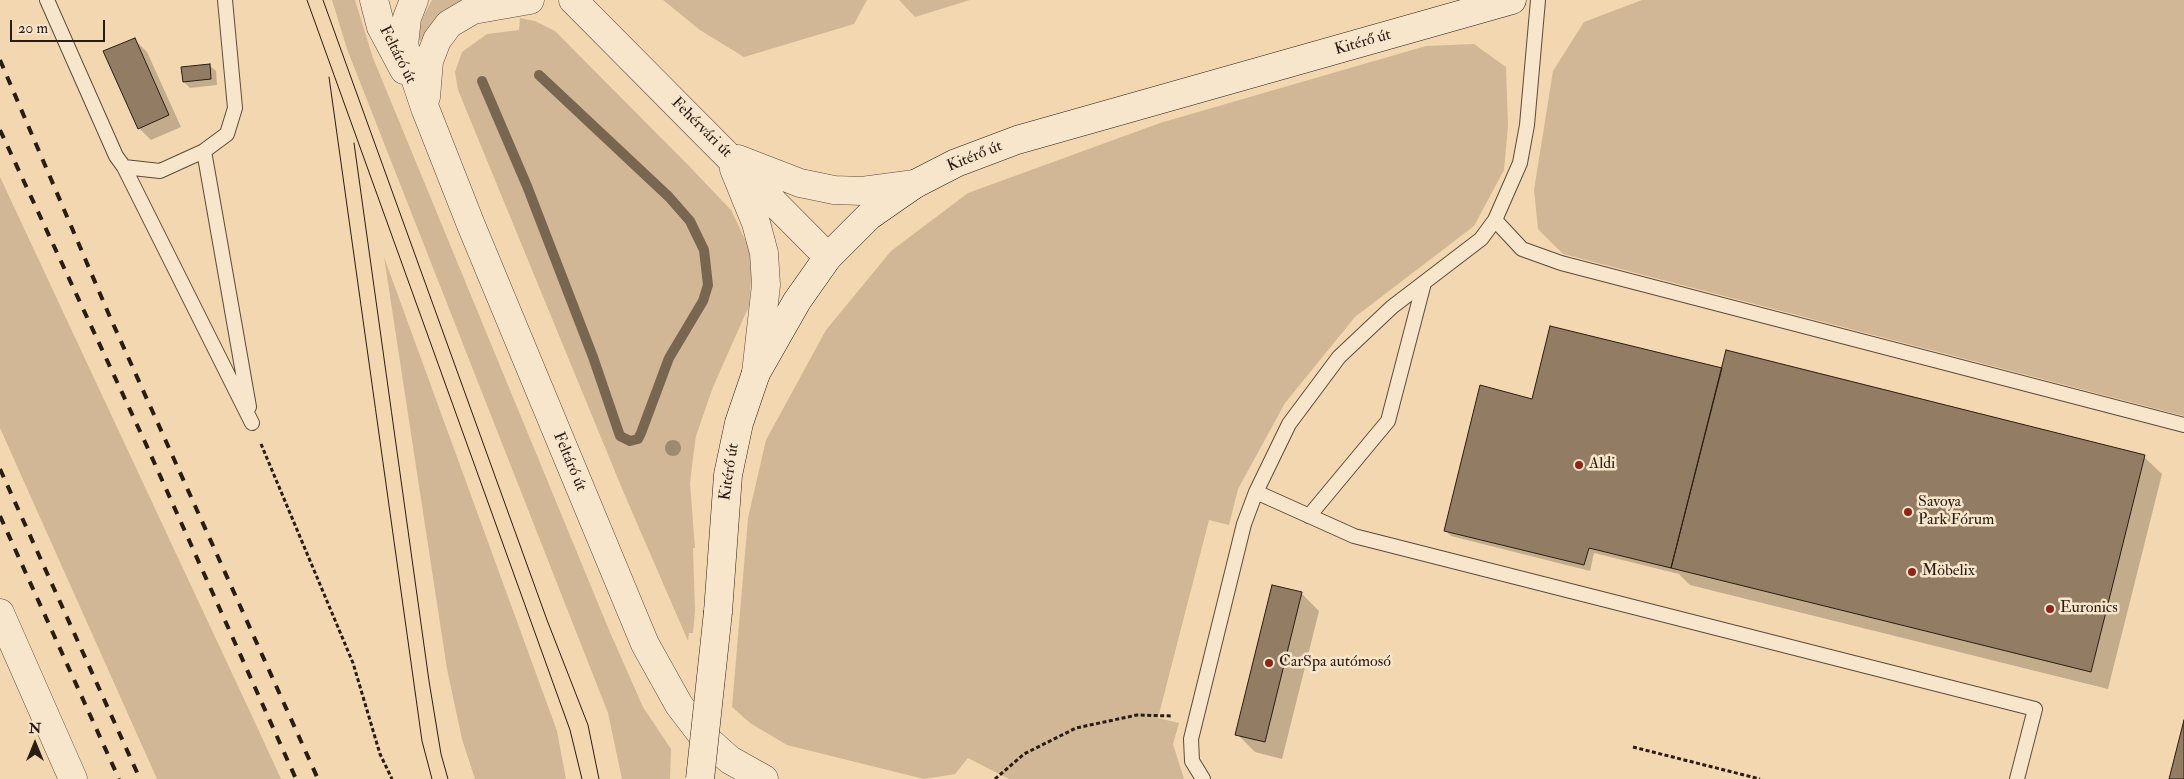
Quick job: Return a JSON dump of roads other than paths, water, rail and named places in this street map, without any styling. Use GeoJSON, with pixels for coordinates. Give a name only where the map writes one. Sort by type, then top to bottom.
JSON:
{"type":"FeatureCollection","features":[{"type":"Feature","properties":{"kind":"street","name":"Feltáró út"},"geometry":{"type":"LineString","coordinates":[[374,0],[381,27],[425,108]]}},
{"type":"Feature","properties":{"kind":"street","name":"Feltáró út"},"geometry":{"type":"LineString","coordinates":[[414,0],[407,18],[404,44],[425,108],[471,225],[645,644],[679,705],[702,735],[730,760],[764,779]]}},
{"type":"Feature","properties":{"kind":"street","name":"Feltáró út"},"geometry":{"type":"LineString","coordinates":[[425,108],[429,61],[437,40],[449,24],[473,10],[530,0]]}},
{"type":"Feature","properties":{"kind":"street","name":"Fehérvári út"},"geometry":{"type":"LineString","coordinates":[[573,0],[828,257]]}},
{"type":"Feature","properties":{"kind":"street","name":"Kitérő út"},"geometry":{"type":"LineString","coordinates":[[700,779],[718,612],[728,476],[739,423],[756,373],[797,301],[828,257],[868,216],[915,184],[956,164],[1017,140],[1512,0]]}},
{"type":"Feature","properties":{"kind":"street"},"geometry":{"type":"LineString","coordinates":[[729,156],[800,184],[834,190],[862,191],[915,184]]}},
{"type":"Feature","properties":{"kind":"street"},"geometry":{"type":"LineString","coordinates":[[729,156],[756,224],[764,253],[766,285],[756,373]]}},
{"type":"Feature","properties":{"kind":"street"},"geometry":{"type":"LineString","coordinates":[[0,613],[73,779]]}},
{"type":"Feature","properties":{"kind":"lane"},"geometry":{"type":"LineString","coordinates":[[47,0],[116,156],[124,167],[252,423],[204,151]]}},
{"type":"Feature","properties":{"kind":"lane"},"geometry":{"type":"LineString","coordinates":[[124,167],[160,171],[204,151],[227,134],[235,108],[226,0]]}},
{"type":"Feature","properties":{"kind":"lane"},"geometry":{"type":"LineString","coordinates":[[1203,779],[1192,761],[1190,738],[1244,524],[1256,492],[1289,424],[1339,357],[1392,307],[1481,239],[1495,220],[1520,164],[1527,125],[1538,0]]}},
{"type":"Feature","properties":{"kind":"lane"},"geometry":{"type":"LineString","coordinates":[[1495,220],[1522,249],[1561,263],[2184,425]]}},
{"type":"Feature","properties":{"kind":"lane"},"geometry":{"type":"LineString","coordinates":[[1309,516],[1388,421],[1424,283]]}},
{"type":"Feature","properties":{"kind":"lane"},"geometry":{"type":"LineString","coordinates":[[1256,492],[1354,536],[2035,709],[2017,779]]}},
{"type":"Feature","properties":{"kind":"waterway"},"geometry":{"type":"LineString","coordinates":[[482,81],[527,186],[593,357],[620,436],[630,441],[638,439],[669,358],[703,301],[708,285],[704,250],[690,221],[669,197],[539,75]]}},
{"type":"Feature","properties":{"kind":"tram line"},"geometry":{"type":"LineString","coordinates":[[307,0],[570,730],[582,779]]}},
{"type":"Feature","properties":{"kind":"tram line"},"geometry":{"type":"LineString","coordinates":[[323,0],[547,620],[588,725],[599,779]]}},
{"type":"Feature","properties":{"kind":"tram line"},"geometry":{"type":"LineString","coordinates":[[329,77],[422,741],[432,779]]}},
{"type":"Feature","properties":{"kind":"tram line"},"geometry":{"type":"LineString","coordinates":[[354,143],[429,681],[441,754],[448,779]]}},
{"type":"Feature","properties":{"kind":"railway"},"geometry":{"type":"LineString","coordinates":[[0,60],[110,317],[318,779]]}},
{"type":"Feature","properties":{"kind":"railway"},"geometry":{"type":"LineString","coordinates":[[0,130],[145,442],[296,779]]}},
{"type":"Feature","properties":{"kind":"railway"},"geometry":{"type":"LineString","coordinates":[[0,469],[140,779]]}},
{"type":"Feature","properties":{"kind":"railway"},"geometry":{"type":"LineString","coordinates":[[0,516],[119,779]]}},
{"type":"Feature","properties":{"kind":"place","name":"Aldi"},"geometry":{"type":"Point","coordinates":[1579,465]}},
{"type":"Feature","properties":{"kind":"place","name":"Savoya Park Fórum"},"geometry":{"type":"Point","coordinates":[1908,512]}},
{"type":"Feature","properties":{"kind":"place","name":"Möbelix"},"geometry":{"type":"Point","coordinates":[1912,572]}},
{"type":"Feature","properties":{"kind":"place","name":"Euronics"},"geometry":{"type":"Point","coordinates":[2050,609]}},
{"type":"Feature","properties":{"kind":"place","name":"CarSpa autómosó"},"geometry":{"type":"Point","coordinates":[1269,663]}}]}
